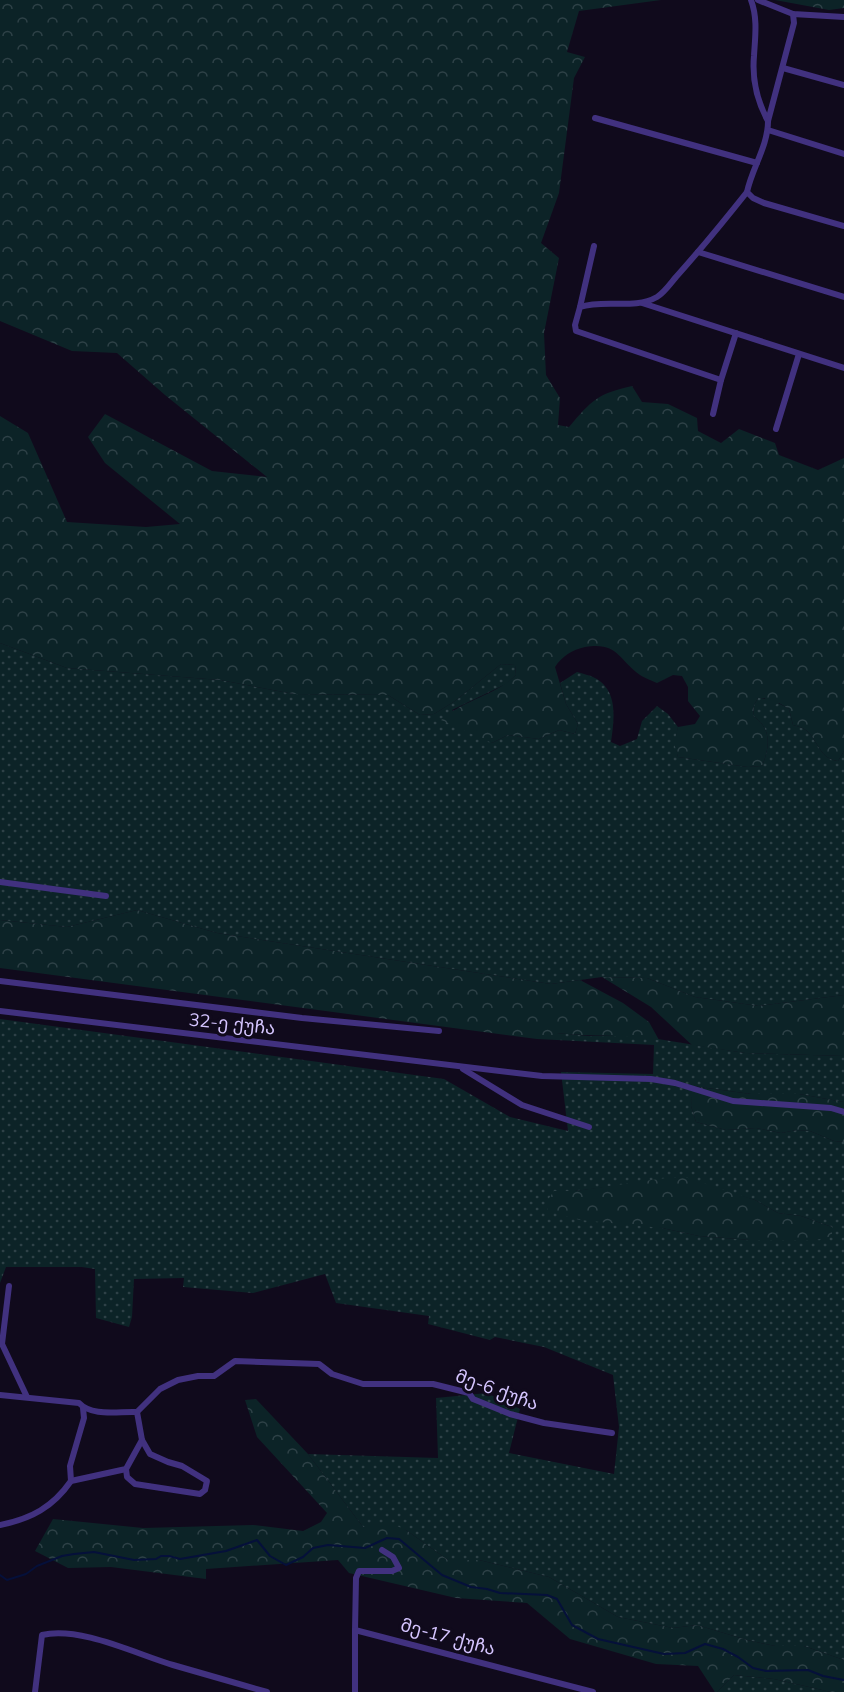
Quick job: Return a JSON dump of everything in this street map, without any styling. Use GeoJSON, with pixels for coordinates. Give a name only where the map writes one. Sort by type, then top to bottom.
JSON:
{"type":"FeatureCollection","features":[{"type":"Feature","properties":{"kind":"street"},"geometry":{"type":"LineString","coordinates":[[751,0],[755,9],[756,90],[761,109],[768,121]]}},
{"type":"Feature","properties":{"kind":"street"},"geometry":{"type":"LineString","coordinates":[[758,0],[793,14],[844,17]]}},
{"type":"Feature","properties":{"kind":"street"},"geometry":{"type":"LineString","coordinates":[[580,307],[590,304],[617,305],[658,297],[747,192],[750,177],[758,163],[768,130],[768,121],[794,23],[793,14]]}},
{"type":"Feature","properties":{"kind":"street"},"geometry":{"type":"LineString","coordinates":[[783,68],[844,85]]}},
{"type":"Feature","properties":{"kind":"street"},"geometry":{"type":"LineString","coordinates":[[595,118],[758,163]]}},
{"type":"Feature","properties":{"kind":"street"},"geometry":{"type":"LineString","coordinates":[[768,130],[844,154]]}},
{"type":"Feature","properties":{"kind":"street"},"geometry":{"type":"LineString","coordinates":[[747,192],[764,203],[844,226]]}},
{"type":"Feature","properties":{"kind":"street"},"geometry":{"type":"LineString","coordinates":[[594,246],[575,325],[576,331],[721,380]]}},
{"type":"Feature","properties":{"kind":"street"},"geometry":{"type":"LineString","coordinates":[[698,252],[844,297]]}},
{"type":"Feature","properties":{"kind":"street"},"geometry":{"type":"LineString","coordinates":[[640,302],[844,368]]}},
{"type":"Feature","properties":{"kind":"street"},"geometry":{"type":"LineString","coordinates":[[713,414],[736,333]]}},
{"type":"Feature","properties":{"kind":"street"},"geometry":{"type":"LineString","coordinates":[[776,429],[799,354]]}},
{"type":"Feature","properties":{"kind":"street"},"geometry":{"type":"LineString","coordinates":[[0,882],[106,896]]}},
{"type":"Feature","properties":{"kind":"street"},"geometry":{"type":"LineString","coordinates":[[0,981],[302,1018],[439,1031]]}},
{"type":"Feature","properties":{"kind":"street","name":"32-ე ქუჩა"},"geometry":{"type":"LineString","coordinates":[[0,1011],[542,1076],[651,1079],[675,1083],[733,1101],[831,1108],[844,1112]]}},
{"type":"Feature","properties":{"kind":"street"},"geometry":{"type":"LineString","coordinates":[[460,1067],[522,1105],[589,1127]]}},
{"type":"Feature","properties":{"kind":"street"},"geometry":{"type":"LineString","coordinates":[[9,1286],[2,1344],[27,1397]]}},
{"type":"Feature","properties":{"kind":"street","name":"მე-6 ქუჩა"},"geometry":{"type":"LineString","coordinates":[[137,1412],[160,1389],[178,1380],[214,1376],[236,1360],[319,1364],[332,1374],[363,1384],[433,1384],[469,1393],[473,1399],[510,1414],[544,1423],[612,1433]]}},
{"type":"Feature","properties":{"kind":"street"},"geometry":{"type":"LineString","coordinates":[[0,1395],[79,1404],[83,1408],[102,1412],[137,1412],[142,1440],[150,1454],[182,1466],[207,1481],[205,1490],[200,1494],[135,1484],[127,1477],[126,1469],[142,1440]]}},
{"type":"Feature","properties":{"kind":"street"},"geometry":{"type":"LineString","coordinates":[[0,1525],[33,1516],[60,1496],[71,1481],[70,1466],[84,1418],[83,1408]]}},
{"type":"Feature","properties":{"kind":"street"},"geometry":{"type":"LineString","coordinates":[[71,1481],[126,1469]]}},
{"type":"Feature","properties":{"kind":"street"},"geometry":{"type":"LineString","coordinates":[[355,1692],[356,1578],[359,1571],[392,1571],[399,1568],[393,1557],[382,1550]]}},
{"type":"Feature","properties":{"kind":"street","name":"მე-17 ქუჩა"},"geometry":{"type":"LineString","coordinates":[[355,1630],[593,1692]]}},
{"type":"Feature","properties":{"kind":"street"},"geometry":{"type":"LineString","coordinates":[[35,1692],[42,1635],[53,1632],[81,1635],[172,1665],[267,1692]]}},
{"type":"Feature","properties":{"kind":"green space"},"geometry":{"type":"Polygon","coordinates":[[[0,0],[661,0],[579,11],[567,52],[585,57],[574,78],[559,193],[541,243],[559,258],[544,333],[546,375],[560,398],[558,425],[569,427],[596,399],[632,386],[642,402],[668,404],[697,418],[698,431],[721,443],[739,429],[775,443],[779,455],[818,470],[844,458],[844,751],[838,761],[827,757],[806,730],[793,725],[789,709],[779,703],[773,706],[767,705],[765,698],[758,698],[754,705],[753,716],[764,726],[768,738],[767,752],[762,766],[748,767],[678,757],[674,743],[678,727],[695,724],[700,716],[688,701],[688,687],[682,676],[673,675],[657,683],[640,675],[611,649],[604,647],[585,647],[576,650],[564,657],[555,667],[566,704],[578,724],[575,734],[559,730],[539,739],[508,735],[492,743],[441,720],[459,707],[507,682],[516,675],[515,665],[501,664],[455,701],[434,714],[420,715],[388,695],[294,694],[220,680],[67,668],[0,643],[0,416],[28,433],[67,522],[146,527],[180,524],[105,463],[88,437],[105,414],[212,471],[267,477],[117,353],[72,351],[0,321],[0,0]]]}},
{"type":"Feature","properties":{"kind":"green space"},"geometry":{"type":"Polygon","coordinates":[[[775,0],[844,0],[844,8],[829,10],[775,0]]]}},
{"type":"Feature","properties":{"kind":"green space"},"geometry":{"type":"Polygon","coordinates":[[[0,643],[67,668],[220,680],[294,694],[388,695],[420,715],[434,714],[455,701],[501,664],[515,665],[516,675],[506,684],[452,710],[492,743],[508,735],[539,739],[559,730],[575,734],[578,724],[566,704],[560,683],[577,672],[595,678],[608,690],[614,716],[611,742],[620,746],[637,739],[642,721],[657,706],[668,714],[678,727],[675,743],[678,757],[748,767],[762,766],[768,745],[764,726],[753,716],[754,705],[758,698],[774,701],[789,709],[793,725],[807,731],[827,757],[838,761],[844,751],[844,995],[759,1006],[695,997],[647,978],[602,977],[551,984],[217,933],[137,910],[67,927],[0,920],[0,643]]]}},
{"type":"Feature","properties":{"kind":"green space"},"geometry":{"type":"Polygon","coordinates":[[[137,910],[217,933],[551,984],[580,980],[623,1003],[649,1022],[659,1040],[557,1033],[557,1040],[537,1039],[0,968],[0,920],[67,927],[137,910]]]}},
{"type":"Feature","properties":{"kind":"green space"},"geometry":{"type":"Polygon","coordinates":[[[602,977],[647,978],[695,997],[759,1006],[844,995],[844,1056],[745,1053],[692,1045],[651,1007],[602,977]]]}},
{"type":"Feature","properties":{"kind":"green space"},"geometry":{"type":"Polygon","coordinates":[[[0,1019],[444,1079],[510,1117],[568,1131],[561,1072],[653,1074],[654,1045],[557,1040],[557,1033],[589,1036],[639,1036],[745,1053],[844,1056],[844,1102],[799,1094],[751,1094],[693,1086],[691,1106],[696,1122],[726,1130],[756,1128],[781,1133],[797,1130],[810,1131],[834,1141],[844,1142],[844,1660],[804,1646],[775,1646],[697,1625],[673,1628],[618,1617],[549,1577],[479,1560],[448,1560],[406,1530],[363,1527],[308,1454],[438,1458],[436,1398],[487,1393],[520,1409],[509,1453],[614,1474],[619,1427],[613,1375],[544,1347],[495,1337],[490,1340],[428,1324],[429,1316],[336,1303],[325,1274],[253,1293],[183,1287],[184,1278],[134,1279],[132,1317],[129,1327],[96,1318],[95,1269],[6,1267],[0,1283],[0,1019]],[[639,1183],[575,1191],[554,1191],[662,1228],[699,1236],[750,1240],[816,1240],[832,1227],[801,1216],[778,1213],[755,1200],[724,1191],[639,1183]]]}},
{"type":"Feature","properties":{"kind":"green space"},"geometry":{"type":"Polygon","coordinates":[[[692,1086],[751,1094],[799,1094],[844,1102],[844,1142],[834,1141],[810,1131],[797,1130],[781,1133],[756,1128],[726,1130],[696,1122],[691,1106],[692,1086]]]}},
{"type":"Feature","properties":{"kind":"green space"},"geometry":{"type":"Polygon","coordinates":[[[666,1178],[688,1178],[755,1200],[778,1213],[801,1216],[832,1227],[832,1236],[816,1240],[750,1240],[699,1236],[662,1228],[580,1220],[548,1211],[547,1201],[554,1191],[575,1191],[666,1178]]]}},
{"type":"Feature","properties":{"kind":"green space"},"geometry":{"type":"Polygon","coordinates":[[[256,1399],[308,1454],[363,1527],[388,1522],[406,1530],[448,1560],[479,1560],[549,1577],[618,1617],[673,1628],[697,1625],[775,1646],[804,1646],[844,1660],[844,1692],[831,1692],[774,1679],[734,1675],[715,1692],[698,1666],[656,1664],[570,1639],[527,1603],[456,1598],[349,1573],[338,1560],[206,1569],[206,1579],[111,1567],[68,1568],[35,1551],[53,1519],[143,1528],[253,1525],[303,1531],[321,1522],[327,1513],[257,1437],[245,1400],[256,1399]]]}},
{"type":"Feature","properties":{"kind":"green space"},"geometry":{"type":"Polygon","coordinates":[[[734,1675],[774,1679],[831,1692],[717,1692],[734,1675]]]}},
{"type":"Feature","properties":{"kind":"waterway"},"geometry":{"type":"LineString","coordinates":[[0,1575],[7,1580],[26,1574],[37,1566],[62,1556],[74,1554],[94,1552],[134,1560],[156,1559],[161,1556],[180,1559],[226,1551],[257,1540],[270,1556],[286,1565],[303,1557],[313,1548],[328,1545],[365,1548],[387,1538],[399,1539],[442,1575],[471,1587],[500,1593],[547,1595],[557,1599],[572,1625],[598,1639],[664,1654],[685,1653],[705,1644],[723,1649],[753,1668],[766,1671],[808,1670],[844,1680]]}}]}
